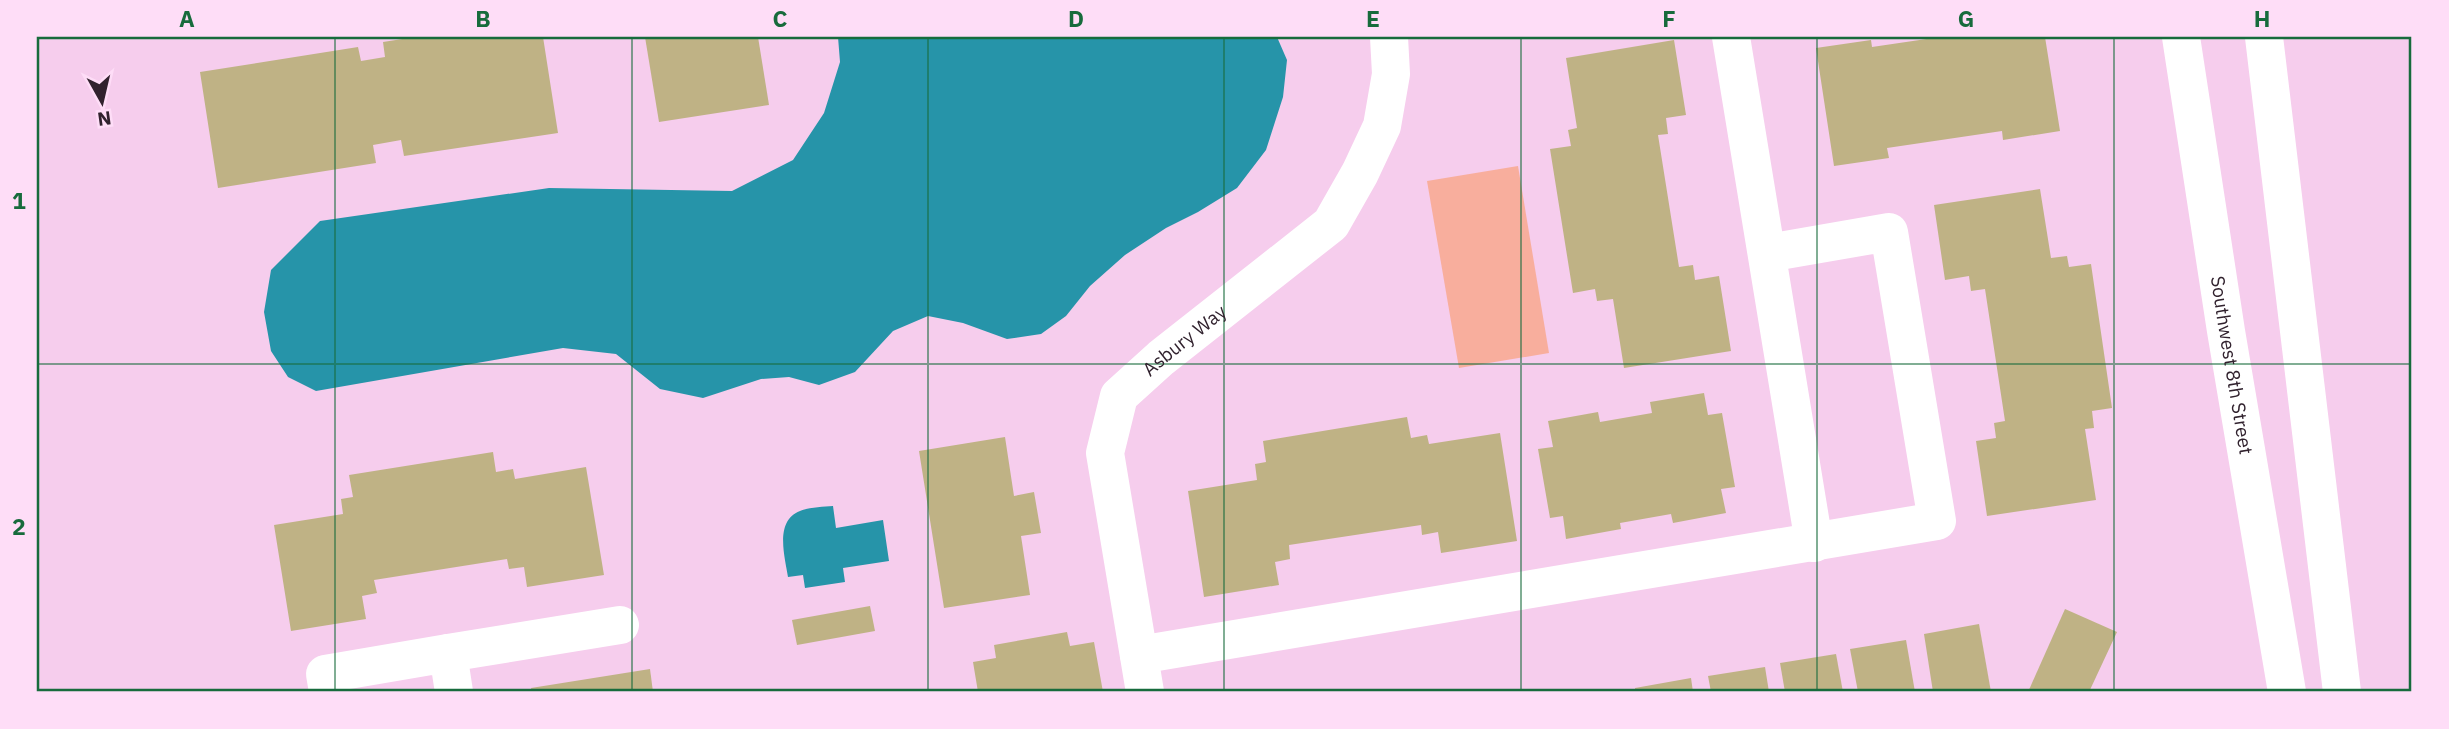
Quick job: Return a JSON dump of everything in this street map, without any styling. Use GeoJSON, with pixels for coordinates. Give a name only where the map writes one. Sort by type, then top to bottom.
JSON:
{"type":"FeatureCollection","features":[{"type":"Feature","properties":{"kind":"street","name":"Asbury Way"},"geometry":{"type":"LineString","coordinates":[[1145,692],[1105,453],[1119,396],[1161,358],[1331,224],[1360,173],[1382,126],[1391,74],[1389,37]]}},
{"type":"Feature","properties":{"kind":"street"},"geometry":{"type":"LineString","coordinates":[[1731,37],[1814,543]]}},
{"type":"Feature","properties":{"kind":"street","name":"Southwest 8th Street"},"geometry":{"type":"LineString","coordinates":[[2181,37],[2226,331],[2287,692]]}},
{"type":"Feature","properties":{"kind":"street"},"geometry":{"type":"LineString","coordinates":[[2264,37],[2342,692]]}},
{"type":"Feature","properties":{"kind":"street"},"geometry":{"type":"LineString","coordinates":[[1139,655],[1937,521],[1889,232],[1768,253]]}},
{"type":"Feature","properties":{"kind":"street"},"geometry":{"type":"LineString","coordinates":[[328,692],[326,674],[620,625]]}},
{"type":"Feature","properties":{"kind":"street"},"geometry":{"type":"LineString","coordinates":[[448,653],[454,692]]}},
{"type":"Feature","properties":{"kind":"shaded area"},"geometry":{"type":"Polygon","coordinates":[[[1518,166],[1549,353],[1459,368],[1427,181],[1518,166]]]}},
{"type":"Feature","properties":{"kind":"water"},"geometry":{"type":"Polygon","coordinates":[[[838,37],[1277,37],[1287,60],[1283,97],[1266,150],[1237,188],[1166,228],[1125,255],[1090,286],[1066,316],[1041,334],[1007,339],[963,323],[928,316],[893,331],[855,372],[819,385],[789,377],[761,379],[703,398],[660,389],[616,354],[563,348],[316,391],[288,377],[271,351],[264,312],[271,270],[320,221],[549,188],[732,191],[793,160],[824,113],[840,62],[838,37]]]}},
{"type":"Feature","properties":{"kind":"water"},"geometry":{"type":"Polygon","coordinates":[[[833,506],[836,528],[883,520],[889,561],[843,568],[845,582],[805,588],[803,575],[788,577],[784,531],[792,516],[816,507],[833,506]]]}},
{"type":"Feature","properties":{"kind":"building"},"geometry":{"type":"Polygon","coordinates":[[[415,37],[543,37],[558,133],[404,156],[401,140],[373,145],[376,163],[218,188],[200,72],[358,47],[361,61],[385,57],[383,42],[415,37]]]}},
{"type":"Feature","properties":{"kind":"building"},"geometry":{"type":"Polygon","coordinates":[[[645,37],[758,37],[769,105],[659,122],[645,37]]]}},
{"type":"Feature","properties":{"kind":"building"},"geometry":{"type":"Polygon","coordinates":[[[1940,37],[2045,37],[2060,131],[2003,140],[2002,131],[1887,148],[1889,158],[1834,166],[1816,48],[1871,40],[1872,47],[1940,37]]]}},
{"type":"Feature","properties":{"kind":"building"},"geometry":{"type":"Polygon","coordinates":[[[1674,40],[1686,115],[1666,118],[1668,134],[1658,135],[1679,267],[1693,265],[1695,280],[1719,276],[1731,351],[1624,368],[1613,299],[1597,301],[1595,289],[1573,293],[1550,149],[1571,146],[1568,130],[1577,128],[1566,58],[1674,40]]]}},
{"type":"Feature","properties":{"kind":"building"},"geometry":{"type":"Polygon","coordinates":[[[2040,189],[2051,258],[2067,256],[2069,267],[2091,264],[2112,408],[2092,411],[2094,428],[2085,429],[2096,500],[1987,516],[1976,441],[1996,438],[1994,423],[2005,421],[1985,289],[1971,291],[1969,276],[1945,280],[1934,205],[2040,189]]]}},
{"type":"Feature","properties":{"kind":"building"},"geometry":{"type":"Polygon","coordinates":[[[1704,393],[1708,415],[1722,413],[1735,487],[1721,489],[1726,513],[1673,523],[1671,514],[1620,523],[1621,529],[1566,539],[1563,516],[1550,518],[1538,449],[1553,447],[1548,421],[1598,412],[1600,422],[1652,413],[1650,402],[1704,393]]]}},
{"type":"Feature","properties":{"kind":"building"},"geometry":{"type":"Polygon","coordinates":[[[1407,417],[1411,438],[1427,435],[1429,444],[1500,433],[1517,541],[1441,553],[1438,532],[1422,535],[1421,525],[1289,545],[1290,559],[1275,562],[1279,585],[1204,597],[1188,491],[1257,480],[1255,464],[1266,462],[1263,441],[1407,417]]]}},
{"type":"Feature","properties":{"kind":"building"},"geometry":{"type":"Polygon","coordinates":[[[1005,437],[1014,496],[1034,492],[1041,533],[1021,536],[1030,595],[944,608],[919,451],[1005,437]]]}},
{"type":"Feature","properties":{"kind":"building"},"geometry":{"type":"Polygon","coordinates":[[[493,452],[496,472],[513,469],[515,479],[586,467],[604,575],[527,587],[524,567],[509,569],[507,559],[374,580],[377,593],[362,596],[366,619],[291,631],[274,525],[343,514],[341,499],[353,497],[349,475],[493,452]]]}},
{"type":"Feature","properties":{"kind":"building"},"geometry":{"type":"Polygon","coordinates":[[[870,606],[875,631],[797,645],[792,620],[870,606]]]}},
{"type":"Feature","properties":{"kind":"building"},"geometry":{"type":"Polygon","coordinates":[[[2065,609],[2117,632],[2089,692],[2028,692],[2065,609]]]}},
{"type":"Feature","properties":{"kind":"building"},"geometry":{"type":"Polygon","coordinates":[[[1979,624],[1991,692],[1933,692],[1924,634],[1979,624]]]}},
{"type":"Feature","properties":{"kind":"building"},"geometry":{"type":"Polygon","coordinates":[[[1067,632],[1070,646],[1094,642],[1103,692],[978,692],[973,662],[996,658],[994,645],[1067,632]]]}},
{"type":"Feature","properties":{"kind":"building"},"geometry":{"type":"Polygon","coordinates":[[[1906,640],[1915,692],[1858,692],[1850,649],[1906,640]]]}},
{"type":"Feature","properties":{"kind":"building"},"geometry":{"type":"Polygon","coordinates":[[[1836,654],[1843,692],[1785,692],[1780,663],[1836,654]]]}},
{"type":"Feature","properties":{"kind":"building"},"geometry":{"type":"Polygon","coordinates":[[[1765,667],[1769,692],[1711,692],[1708,676],[1765,667]]]}},
{"type":"Feature","properties":{"kind":"building"},"geometry":{"type":"Polygon","coordinates":[[[650,669],[653,692],[532,692],[531,688],[650,669]]]}},
{"type":"Feature","properties":{"kind":"building"},"geometry":{"type":"Polygon","coordinates":[[[1691,678],[1693,692],[1635,692],[1635,688],[1691,678]]]}}]}
